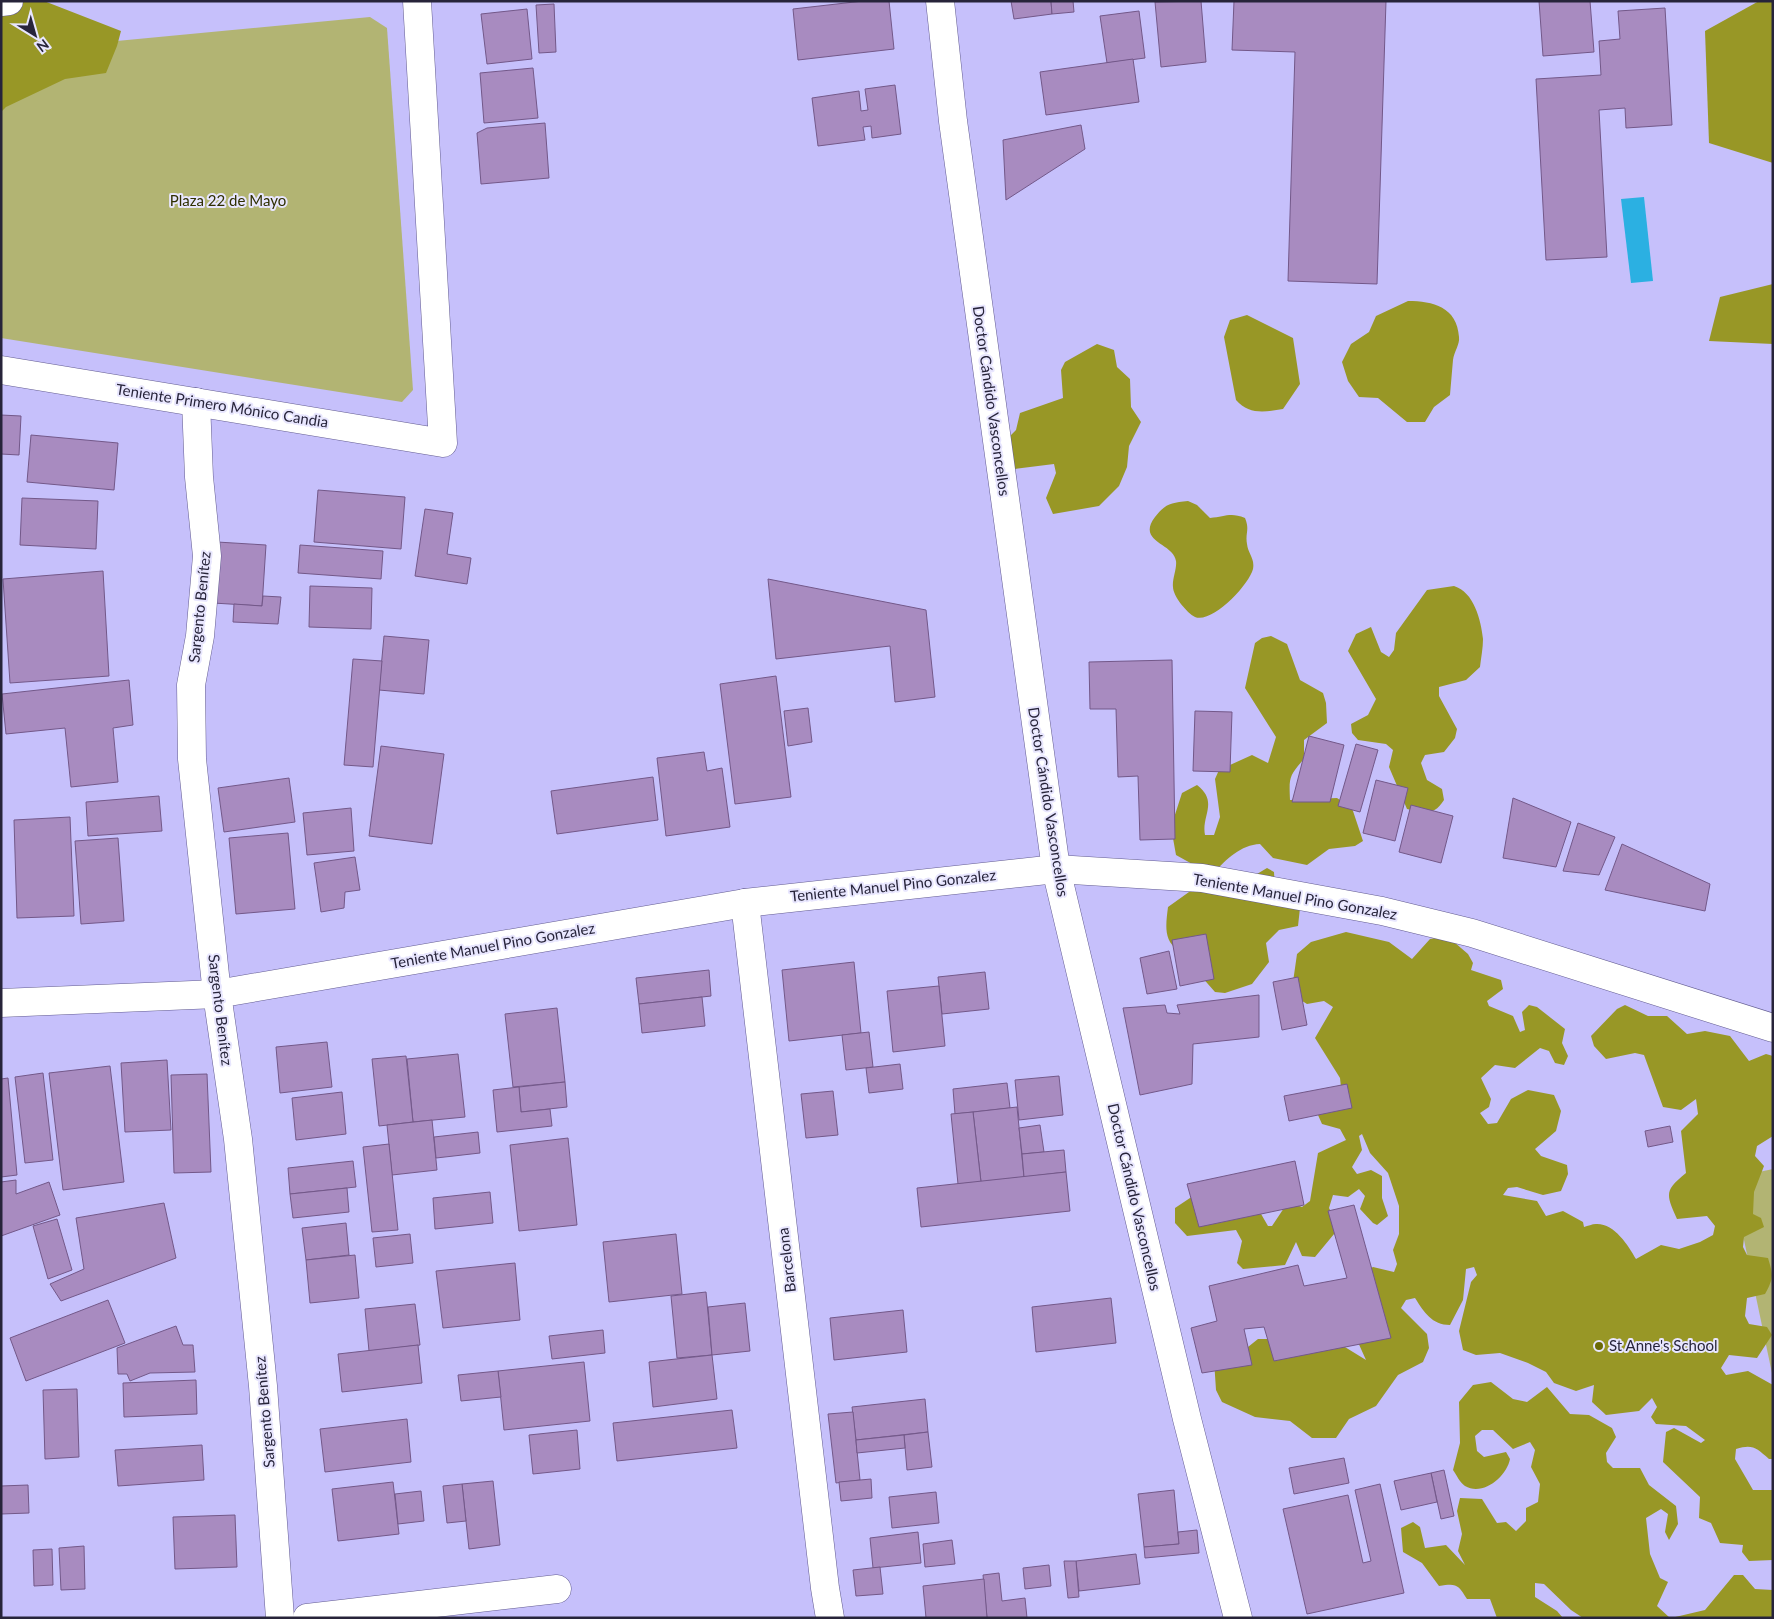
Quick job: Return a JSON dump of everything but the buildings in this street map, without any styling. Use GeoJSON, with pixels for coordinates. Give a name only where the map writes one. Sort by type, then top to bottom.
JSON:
{"type":"FeatureCollection","features":[{"type":"Feature","properties":{"kind":"street"},"geometry":{"type":"LineString","coordinates":[[1,2],[9,1]]}},
{"type":"Feature","properties":{"kind":"street","name":"Teniente Primero Mónico Candia"},"geometry":{"type":"LineString","coordinates":[[1,370],[443,443],[416,1]]}},
{"type":"Feature","properties":{"kind":"street","name":"Doctor Cándido Vasconcellos"},"geometry":{"type":"LineString","coordinates":[[940,1],[952,121],[1056,869],[1185,1410],[1238,1618]]}},
{"type":"Feature","properties":{"kind":"street","name":"Sargento Benítez"},"geometry":{"type":"LineString","coordinates":[[196,402],[199,477],[207,556],[200,636],[191,686],[192,759],[216,994],[238,1139],[261,1366],[280,1618]]}},
{"type":"Feature","properties":{"kind":"street","name":"Teniente Manuel Pino Gonzalez"},"geometry":{"type":"LineString","coordinates":[[1,1003],[216,994],[745,903],[1056,869],[1202,878],[1382,911],[1472,933],[1773,1028]]}},
{"type":"Feature","properties":{"kind":"street","name":"Barcelona"},"geometry":{"type":"LineString","coordinates":[[745,903],[830,1618]]}},
{"type":"Feature","properties":{"kind":"street"},"geometry":{"type":"LineString","coordinates":[[307,1618],[557,1588]]}},
{"type":"Feature","properties":{"kind":"green space","name":"Plaza 22 de Mayo"},"geometry":{"type":"Polygon","coordinates":[[[370,17],[387,28],[413,390],[402,402],[1,338],[1,52],[370,17]]]}},
{"type":"Feature","properties":{"kind":"green space"},"geometry":{"type":"Polygon","coordinates":[[[1773,1169],[1773,1378],[1731,1178],[1773,1169]]]}},
{"type":"Feature","properties":{"kind":"shaded area"},"geometry":{"type":"Polygon","coordinates":[[[7,1],[44,1],[121,31],[106,73],[65,79],[6,107],[1,112],[1,4],[7,1]]]}},
{"type":"Feature","properties":{"kind":"shaded area"},"geometry":{"type":"Polygon","coordinates":[[[1759,1],[1773,1],[1773,163],[1709,143],[1705,31],[1759,1]]]}},
{"type":"Feature","properties":{"kind":"shaded area"},"geometry":{"type":"Polygon","coordinates":[[[1773,284],[1773,344],[1709,341],[1720,297],[1773,284]]]}},
{"type":"Feature","properties":{"kind":"shaded area"},"geometry":{"type":"Polygon","coordinates":[[[1408,301],[1435,304],[1449,312],[1454,319],[1459,337],[1453,360],[1450,395],[1434,407],[1425,422],[1407,422],[1378,398],[1359,397],[1348,381],[1342,362],[1351,344],[1369,332],[1376,316],[1408,301]]]}},
{"type":"Feature","properties":{"kind":"shaded area"},"geometry":{"type":"Polygon","coordinates":[[[1247,315],[1293,338],[1300,384],[1283,409],[1252,410],[1241,405],[1236,400],[1224,337],[1230,320],[1247,315]]]}},
{"type":"Feature","properties":{"kind":"shaded area"},"geometry":{"type":"Polygon","coordinates":[[[1097,344],[1114,350],[1117,367],[1130,379],[1131,407],[1141,422],[1129,446],[1127,467],[1119,486],[1099,506],[1053,514],[1046,498],[1056,473],[1054,464],[1015,469],[1003,443],[1016,430],[1020,413],[1063,398],[1061,370],[1065,362],[1097,344]]]}},
{"type":"Feature","properties":{"kind":"shaded area"},"geometry":{"type":"Polygon","coordinates":[[[1188,501],[1197,505],[1210,518],[1231,515],[1245,518],[1248,547],[1253,562],[1250,576],[1229,602],[1211,615],[1202,618],[1192,615],[1178,599],[1173,587],[1176,564],[1174,555],[1158,542],[1150,532],[1150,525],[1162,509],[1173,503],[1188,501]]]}},
{"type":"Feature","properties":{"kind":"shaded area"},"geometry":{"type":"Polygon","coordinates":[[[1454,586],[1467,594],[1478,615],[1483,639],[1480,667],[1466,680],[1439,687],[1439,696],[1457,729],[1455,738],[1444,752],[1425,755],[1421,763],[1427,780],[1442,789],[1444,800],[1436,809],[1423,812],[1407,809],[1389,767],[1393,750],[1386,744],[1358,740],[1352,733],[1351,724],[1368,715],[1376,699],[1348,651],[1356,634],[1371,627],[1381,652],[1389,657],[1394,650],[1396,633],[1427,590],[1454,586]]]}},
{"type":"Feature","properties":{"kind":"shaded area"},"geometry":{"type":"Polygon","coordinates":[[[1271,636],[1287,644],[1300,680],[1323,693],[1326,703],[1327,723],[1304,740],[1304,759],[1291,777],[1290,800],[1337,798],[1352,808],[1363,841],[1355,846],[1329,849],[1307,865],[1273,858],[1260,844],[1253,845],[1234,854],[1214,873],[1227,892],[1267,868],[1274,872],[1275,890],[1300,908],[1298,926],[1279,930],[1266,943],[1269,962],[1252,984],[1225,993],[1215,992],[1173,946],[1168,936],[1166,925],[1168,907],[1203,882],[1194,865],[1176,855],[1171,827],[1182,793],[1197,785],[1207,797],[1208,803],[1204,828],[1205,835],[1214,835],[1220,817],[1215,779],[1219,770],[1252,755],[1268,763],[1276,737],[1245,688],[1255,643],[1262,638],[1271,636]]]}},
{"type":"Feature","properties":{"kind":"shaded area"},"geometry":{"type":"Polygon","coordinates":[[[1346,932],[1389,942],[1412,959],[1430,939],[1447,936],[1468,954],[1473,963],[1471,970],[1501,980],[1503,989],[1487,1001],[1489,1006],[1513,1016],[1520,1032],[1525,1030],[1522,1012],[1529,1005],[1537,1007],[1565,1029],[1562,1043],[1568,1056],[1564,1065],[1555,1063],[1549,1051],[1540,1048],[1515,1068],[1495,1065],[1481,1078],[1491,1099],[1489,1107],[1480,1113],[1488,1124],[1497,1123],[1511,1099],[1528,1090],[1554,1095],[1561,1111],[1556,1131],[1535,1149],[1541,1156],[1567,1165],[1568,1174],[1561,1191],[1543,1195],[1517,1187],[1508,1188],[1503,1195],[1537,1201],[1546,1216],[1563,1211],[1583,1222],[1584,1227],[1596,1224],[1609,1227],[1620,1236],[1636,1259],[1661,1245],[1679,1249],[1700,1242],[1713,1235],[1715,1226],[1707,1216],[1677,1219],[1669,1198],[1669,1193],[1674,1184],[1686,1173],[1681,1131],[1698,1114],[1696,1099],[1681,1110],[1663,1107],[1644,1055],[1635,1053],[1606,1059],[1594,1046],[1591,1036],[1617,1009],[1625,1005],[1648,1016],[1667,1016],[1687,1034],[1705,1031],[1730,1036],[1749,1061],[1766,1054],[1773,1056],[1773,1136],[1757,1146],[1755,1156],[1764,1166],[1754,1192],[1753,1214],[1761,1218],[1764,1227],[1744,1237],[1743,1247],[1747,1255],[1768,1258],[1772,1273],[1770,1284],[1765,1294],[1747,1298],[1745,1316],[1749,1324],[1767,1327],[1772,1335],[1757,1358],[1729,1355],[1721,1368],[1726,1375],[1748,1371],[1773,1385],[1773,1459],[1769,1459],[1754,1448],[1746,1447],[1736,1449],[1735,1459],[1753,1490],[1773,1490],[1773,1560],[1749,1561],[1742,1552],[1743,1545],[1720,1543],[1711,1523],[1699,1518],[1700,1497],[1663,1462],[1666,1432],[1674,1428],[1701,1443],[1705,1440],[1686,1426],[1656,1424],[1651,1417],[1657,1407],[1652,1398],[1639,1411],[1606,1415],[1592,1402],[1594,1385],[1576,1391],[1554,1383],[1546,1372],[1528,1363],[1500,1353],[1476,1355],[1463,1350],[1459,1331],[1471,1282],[1477,1275],[1474,1267],[1466,1269],[1463,1300],[1450,1325],[1438,1323],[1429,1317],[1415,1298],[1406,1300],[1401,1308],[1427,1334],[1429,1348],[1423,1362],[1398,1375],[1376,1406],[1349,1419],[1336,1438],[1312,1438],[1290,1421],[1255,1417],[1222,1402],[1216,1390],[1214,1360],[1248,1347],[1258,1339],[1268,1339],[1286,1352],[1340,1344],[1366,1360],[1357,1340],[1362,1273],[1373,1267],[1394,1272],[1397,1264],[1393,1250],[1399,1234],[1399,1206],[1388,1173],[1370,1153],[1362,1134],[1359,1136],[1362,1150],[1352,1167],[1357,1174],[1371,1170],[1382,1176],[1382,1198],[1388,1216],[1377,1225],[1373,1223],[1360,1209],[1365,1196],[1359,1189],[1348,1197],[1333,1195],[1329,1208],[1339,1228],[1315,1257],[1302,1256],[1296,1242],[1285,1265],[1243,1269],[1237,1263],[1242,1241],[1236,1230],[1187,1236],[1175,1223],[1175,1208],[1214,1182],[1257,1207],[1268,1226],[1272,1226],[1288,1202],[1302,1207],[1310,1201],[1318,1153],[1346,1140],[1340,1129],[1322,1124],[1318,1115],[1341,1087],[1340,1078],[1315,1038],[1333,1007],[1324,1001],[1307,1004],[1299,999],[1293,982],[1297,954],[1311,942],[1346,932]]]}},
{"type":"Feature","properties":{"kind":"shaded area"},"geometry":{"type":"Polygon","coordinates":[[[1491,1382],[1513,1399],[1527,1402],[1547,1387],[1570,1414],[1589,1415],[1612,1428],[1616,1437],[1606,1453],[1607,1462],[1613,1468],[1640,1468],[1649,1485],[1676,1506],[1678,1524],[1669,1540],[1665,1532],[1668,1514],[1661,1509],[1646,1518],[1650,1554],[1660,1578],[1668,1582],[1657,1606],[1670,1618],[1583,1618],[1571,1610],[1544,1584],[1535,1583],[1535,1597],[1557,1611],[1563,1618],[1497,1618],[1490,1599],[1467,1599],[1456,1586],[1439,1586],[1422,1563],[1403,1552],[1401,1528],[1413,1522],[1420,1527],[1425,1548],[1446,1545],[1465,1565],[1458,1551],[1462,1534],[1457,1511],[1460,1498],[1482,1499],[1497,1523],[1506,1522],[1516,1531],[1526,1521],[1526,1508],[1538,1502],[1540,1484],[1531,1467],[1535,1450],[1530,1442],[1513,1449],[1493,1430],[1482,1430],[1475,1436],[1477,1451],[1484,1457],[1506,1452],[1510,1459],[1504,1472],[1486,1487],[1472,1489],[1463,1485],[1453,1470],[1460,1443],[1459,1402],[1473,1385],[1491,1382]]]}},
{"type":"Feature","properties":{"kind":"shaded area"},"geometry":{"type":"Polygon","coordinates":[[[1734,1575],[1743,1575],[1755,1589],[1773,1590],[1773,1618],[1671,1618],[1705,1610],[1734,1575]]]}},
{"type":"Feature","properties":{"kind":"water"},"geometry":{"type":"Polygon","coordinates":[[[1644,197],[1653,281],[1631,283],[1621,199],[1644,197]]]}},
{"type":"Feature","properties":{"kind":"place","name":"St Anne's School"},"geometry":{"type":"Point","coordinates":[1599,1346]}}]}
